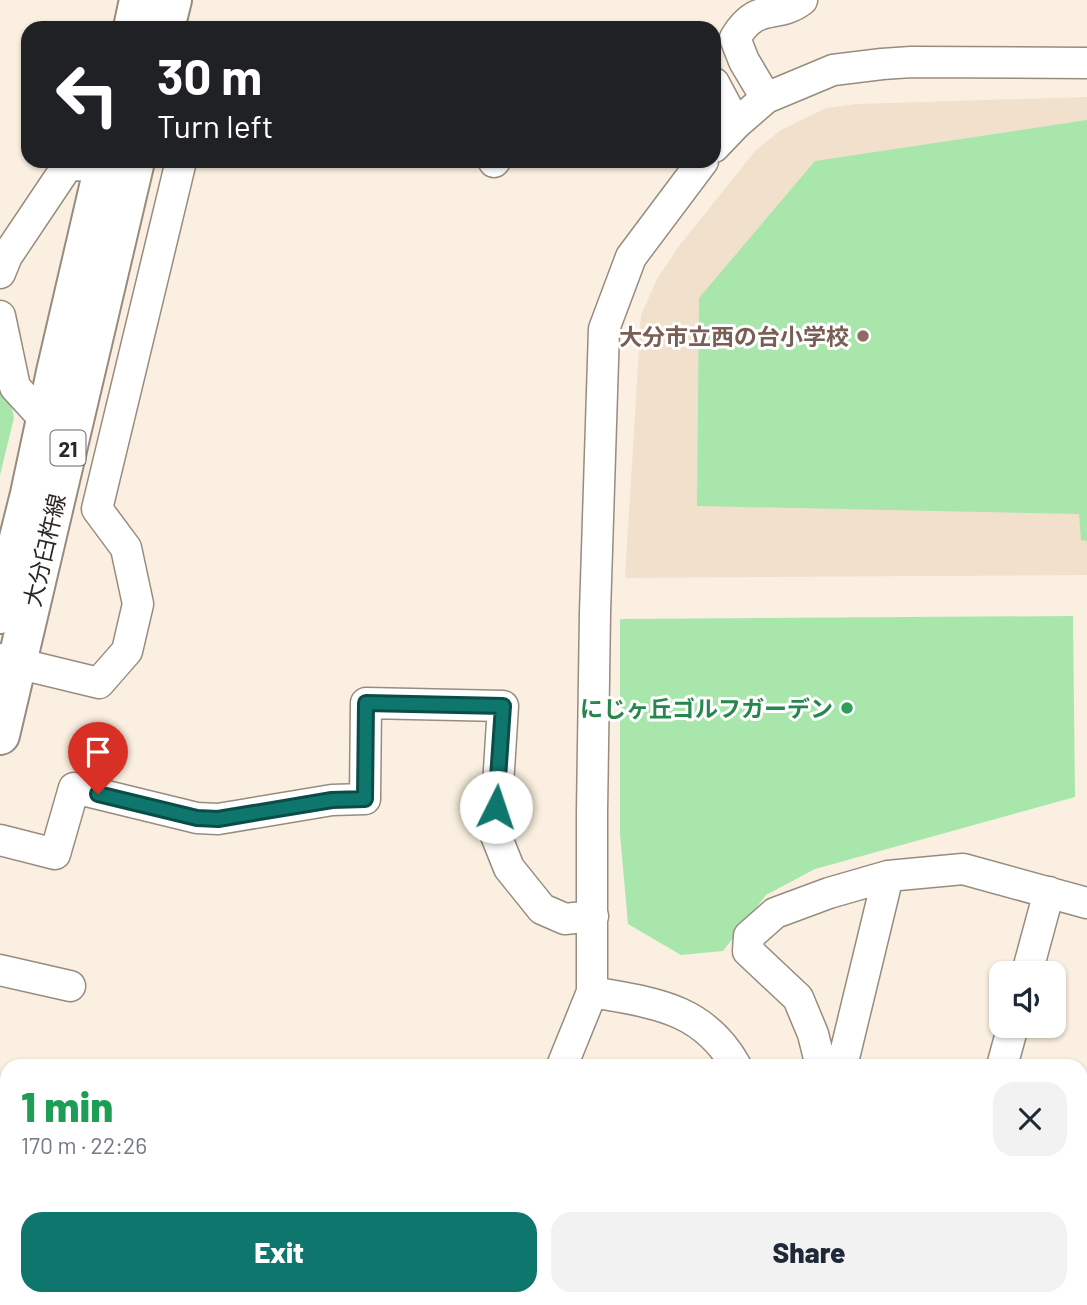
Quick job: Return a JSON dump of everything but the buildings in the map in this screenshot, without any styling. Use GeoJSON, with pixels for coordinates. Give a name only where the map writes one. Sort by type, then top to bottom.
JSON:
{"type":"FeatureCollection","features":[{"type":"Feature","properties":{"kind":"main road"},"geometry":{"type":"LineString","coordinates":[[135,21],[139,0]]}},
{"type":"Feature","properties":{"kind":"main road"},"geometry":{"type":"LineString","coordinates":[[167,21],[172,0]]}},
{"type":"Feature","properties":{"kind":"main road","name":"大分臼杵線"},"geometry":{"type":"LineString","coordinates":[[0,735],[9,661],[118,168]]}},
{"type":"Feature","properties":{"kind":"main road","name":"大分臼杵線"},"geometry":{"type":"LineString","coordinates":[[0,614],[46,421],[118,168]]}},
{"type":"Feature","properties":{"kind":"street"},"geometry":{"type":"LineString","coordinates":[[766,98],[744,61],[735,38],[744,21],[765,9],[794,6],[802,0]]}},
{"type":"Feature","properties":{"kind":"street"},"geometry":{"type":"LineString","coordinates":[[721,140],[766,98],[833,70],[882,64],[1087,63]]}},
{"type":"Feature","properties":{"kind":"street"},"geometry":{"type":"LineString","coordinates":[[721,96],[736,124]]}},
{"type":"Feature","properties":{"kind":"street"},"geometry":{"type":"LineString","coordinates":[[0,274],[7,256],[66,168]]}},
{"type":"Feature","properties":{"kind":"street"},"geometry":{"type":"LineString","coordinates":[[9,661],[99,683],[127,650],[138,604],[125,548],[97,509],[179,168]]}},
{"type":"Feature","properties":{"kind":"street"},"geometry":{"type":"LineString","coordinates":[[565,1059],[592,992],[595,627],[604,329],[631,257],[698,168]]}},
{"type":"Feature","properties":{"kind":"street"},"geometry":{"type":"LineString","coordinates":[[0,316],[15,387],[46,421]]}},
{"type":"Feature","properties":{"kind":"street"},"geometry":{"type":"LineString","coordinates":[[0,840],[55,854],[74,788],[197,818],[218,819],[332,800],[365,799],[366,703],[503,706],[495,833],[509,868],[542,909],[565,919],[593,916]]}},
{"type":"Feature","properties":{"kind":"street"},"geometry":{"type":"LineString","coordinates":[[819,1059],[813,1034],[798,999],[748,951],[749,936],[775,913],[829,892],[888,876],[963,869],[1087,903]]}},
{"type":"Feature","properties":{"kind":"street"},"geometry":{"type":"LineString","coordinates":[[844,1059],[888,876]]}},
{"type":"Feature","properties":{"kind":"street"},"geometry":{"type":"LineString","coordinates":[[1030,961],[1049,892]]}},
{"type":"Feature","properties":{"kind":"street"},"geometry":{"type":"LineString","coordinates":[[0,970],[70,986]]}},
{"type":"Feature","properties":{"kind":"street"},"geometry":{"type":"LineString","coordinates":[[592,992],[649,1002],[692,1018],[724,1044],[732,1059]]}},
{"type":"Feature","properties":{"kind":"street"},"geometry":{"type":"LineString","coordinates":[[1004,1059],[1010,1038]]}},
{"type":"Feature","properties":{"kind":"shaded area","name":"大分市立西の台小学校"},"geometry":{"type":"Polygon","coordinates":[[[1087,97],[1087,575],[625,578],[641,315],[657,279],[679,246],[756,150],[781,130],[826,108],[857,104],[1087,97]]]}},
{"type":"Feature","properties":{"kind":"green space","name":"大分市立西の台小学校"},"geometry":{"type":"Polygon","coordinates":[[[1087,120],[1087,541],[1081,540],[1079,514],[697,506],[699,298],[815,161],[1087,120]]]}},
{"type":"Feature","properties":{"kind":"green space"},"geometry":{"type":"Polygon","coordinates":[[[0,350],[14,418],[0,475],[0,350]]]}},
{"type":"Feature","properties":{"kind":"green space","name":"にじヶ丘ゴルフガーデン"},"geometry":{"type":"Polygon","coordinates":[[[1073,616],[1075,797],[815,869],[766,895],[723,951],[681,955],[628,924],[620,834],[620,619],[1073,616]]]}},
{"type":"Feature","properties":{"kind":"place","name":"大分市立西の台小学校"},"geometry":{"type":"Point","coordinates":[863,336]}},
{"type":"Feature","properties":{"kind":"place","name":"にじヶ丘ゴルフガーデン"},"geometry":{"type":"Point","coordinates":[847,708]}},
{"type":"Feature","properties":{"kind":"route"},"geometry":{"type":"LineString","coordinates":[[98,794],[197,818],[218,819],[332,800],[365,799],[366,703],[503,706],[496,807]]}}]}
